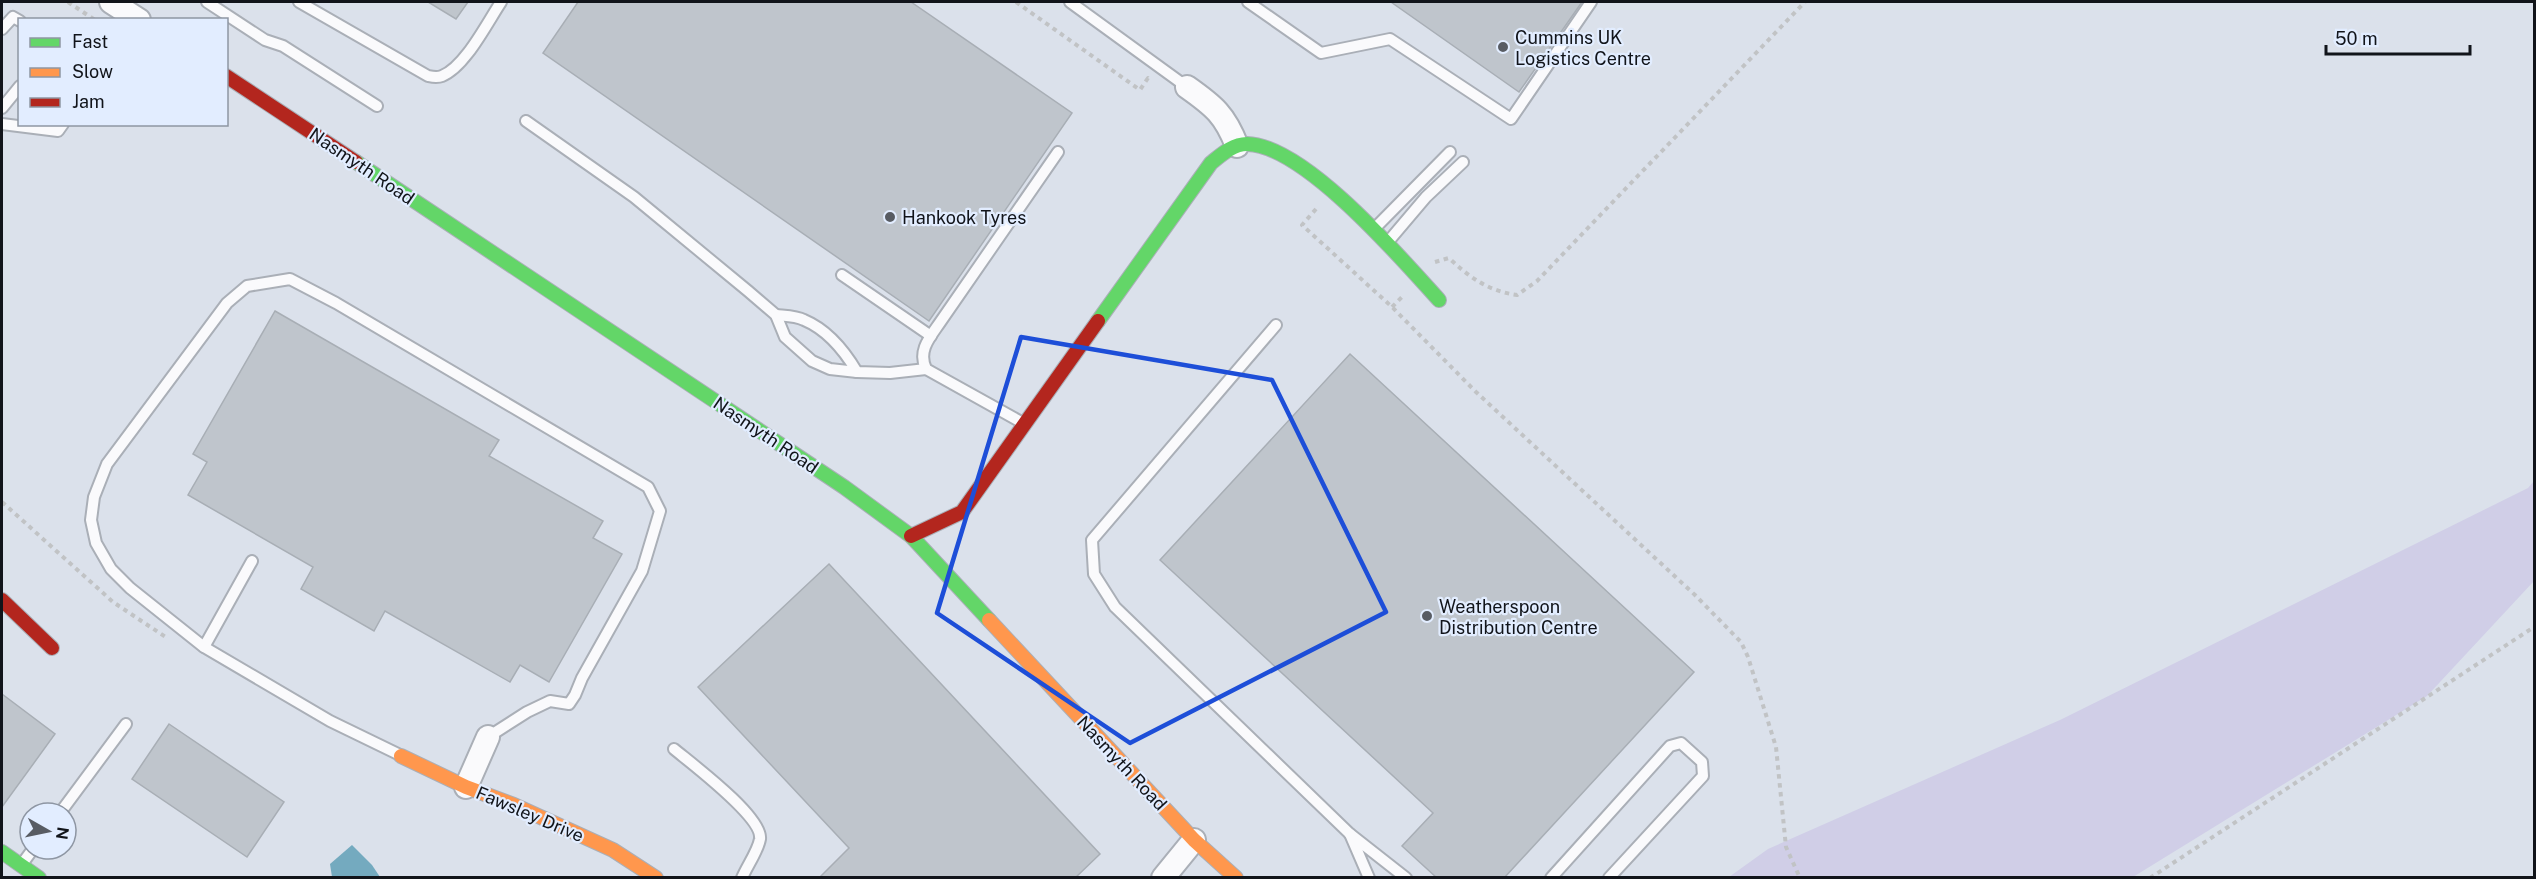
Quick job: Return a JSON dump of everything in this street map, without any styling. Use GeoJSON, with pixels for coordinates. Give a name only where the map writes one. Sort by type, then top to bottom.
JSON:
{"type":"FeatureCollection","features":[{"type":"Feature","properties":{"kind":"street"},"geometry":{"type":"LineString","coordinates":[[111,2],[136,18]]}},
{"type":"Feature","properties":{"kind":"street","name":"Nasmyth Road"},"geometry":{"type":"LineString","coordinates":[[228,77],[844,487],[911,536],[1194,840],[1236,878]]}},
{"type":"Feature","properties":{"kind":"street"},"geometry":{"type":"LineString","coordinates":[[1187,87],[1218,109],[1229,126],[1237,146]]}},
{"type":"Feature","properties":{"kind":"street"},"geometry":{"type":"LineString","coordinates":[[911,536],[962,512],[1211,163],[1226,151],[1237,146],[1248,144],[1266,147],[1292,159],[1374,229],[1439,300]]}},
{"type":"Feature","properties":{"kind":"street"},"geometry":{"type":"LineString","coordinates":[[5,611],[52,648]]}},
{"type":"Feature","properties":{"kind":"street"},"geometry":{"type":"LineString","coordinates":[[466,787],[488,737]]}},
{"type":"Feature","properties":{"kind":"street","name":"Fawsley Drive"},"geometry":{"type":"LineString","coordinates":[[401,756],[466,787],[514,805],[613,850],[656,878]]}},
{"type":"Feature","properties":{"kind":"street"},"geometry":{"type":"LineString","coordinates":[[1163,878],[1194,840]]}},
{"type":"Feature","properties":{"kind":"street"},"geometry":{"type":"LineString","coordinates":[[2,852],[26,868]]}},
{"type":"Feature","properties":{"kind":"lane"},"geometry":{"type":"LineString","coordinates":[[207,2],[265,40],[283,46],[377,106]]}},
{"type":"Feature","properties":{"kind":"lane"},"geometry":{"type":"LineString","coordinates":[[299,2],[428,76],[439,78],[452,71],[465,56],[501,2]]}},
{"type":"Feature","properties":{"kind":"lane"},"geometry":{"type":"LineString","coordinates":[[1070,2],[1187,87]]}},
{"type":"Feature","properties":{"kind":"lane"},"geometry":{"type":"LineString","coordinates":[[1248,2],[1322,53],[1390,39],[1511,119],[1591,2]]}},
{"type":"Feature","properties":{"kind":"lane"},"geometry":{"type":"LineString","coordinates":[[2,29],[13,16],[18,20]]}},
{"type":"Feature","properties":{"kind":"lane"},"geometry":{"type":"LineString","coordinates":[[2,108],[18,88]]}},
{"type":"Feature","properties":{"kind":"lane"},"geometry":{"type":"LineString","coordinates":[[526,121],[634,197],[776,315],[785,337],[812,361],[830,369],[857,372],[890,373],[926,369],[1026,425]]}},
{"type":"Feature","properties":{"kind":"lane"},"geometry":{"type":"LineString","coordinates":[[2,124],[58,131],[62,126]]}},
{"type":"Feature","properties":{"kind":"lane"},"geometry":{"type":"LineString","coordinates":[[926,369],[923,362],[925,344],[1058,152]]}},
{"type":"Feature","properties":{"kind":"lane"},"geometry":{"type":"LineString","coordinates":[[1374,229],[1450,152]]}},
{"type":"Feature","properties":{"kind":"lane"},"geometry":{"type":"LineString","coordinates":[[1387,243],[1426,197],[1463,162]]}},
{"type":"Feature","properties":{"kind":"lane"},"geometry":{"type":"LineString","coordinates":[[842,275],[931,336]]}},
{"type":"Feature","properties":{"kind":"lane"},"geometry":{"type":"LineString","coordinates":[[401,756],[330,721],[204,647],[130,588],[111,569],[96,543],[91,520],[94,496],[107,464],[227,303],[247,286],[290,279],[336,303],[648,487],[660,511],[642,571],[569,704],[550,701],[527,712],[488,737]]}},
{"type":"Feature","properties":{"kind":"lane"},"geometry":{"type":"LineString","coordinates":[[776,315],[803,319],[825,333],[841,346],[857,372]]}},
{"type":"Feature","properties":{"kind":"lane"},"geometry":{"type":"LineString","coordinates":[[1276,325],[1092,540],[1094,574],[1115,607],[1350,834],[1407,878]]}},
{"type":"Feature","properties":{"kind":"lane"},"geometry":{"type":"LineString","coordinates":[[204,647],[252,561]]}},
{"type":"Feature","properties":{"kind":"lane"},"geometry":{"type":"LineString","coordinates":[[69,801],[126,724]]}},
{"type":"Feature","properties":{"kind":"lane"},"geometry":{"type":"LineString","coordinates":[[1551,878],[1670,746],[1681,742],[1702,762],[1703,776],[1609,878]]}},
{"type":"Feature","properties":{"kind":"lane"},"geometry":{"type":"LineString","coordinates":[[674,749],[749,813],[759,830],[760,840],[742,878]]}},
{"type":"Feature","properties":{"kind":"lane"},"geometry":{"type":"LineString","coordinates":[[1350,834],[1369,878]]}},
{"type":"Feature","properties":{"kind":"path"},"geometry":{"type":"LineString","coordinates":[[68,2],[92,18]]}},
{"type":"Feature","properties":{"kind":"path"},"geometry":{"type":"LineString","coordinates":[[1016,2],[1140,90],[1148,78],[1157,85]]}},
{"type":"Feature","properties":{"kind":"path"},"geometry":{"type":"LineString","coordinates":[[1392,307],[1437,260],[1449,258],[1472,279],[1500,293],[1517,295],[1537,281],[1805,2]]}},
{"type":"Feature","properties":{"kind":"path"},"geometry":{"type":"LineString","coordinates":[[1310,201],[1317,207],[1302,225],[1392,307],[1476,393],[1695,595],[1741,642],[1748,657],[1776,747],[1786,847],[1800,878]]}},
{"type":"Feature","properties":{"kind":"path"},"geometry":{"type":"LineString","coordinates":[[2150,878],[2535,627]]}},
{"type":"Feature","properties":{"kind":"highlighted area"},"geometry":{"type":"Polygon","coordinates":[[[1021,337],[1272,380],[1386,612],[1130,743],[937,613],[1021,337]]]}},
{"type":"Feature","properties":{"kind":"shaded area"},"geometry":{"type":"Polygon","coordinates":[[[2534,481],[2534,581],[2427,696],[2133,877],[1729,877],[1768,849],[2060,720],[2528,488],[2534,481]]]}},
{"type":"Feature","properties":{"kind":"shaded area"},"geometry":{"type":"Polygon","coordinates":[[[352,845],[372,865],[380,877],[332,877],[330,864],[352,845]]]}},
{"type":"Feature","properties":{"kind":"building"},"geometry":{"type":"Polygon","coordinates":[[[428,2],[468,2],[456,19],[428,2]]]}},
{"type":"Feature","properties":{"kind":"building","name":"Hankook Tyres"},"geometry":{"type":"Polygon","coordinates":[[[578,2],[911,2],[1072,113],[929,321],[543,53],[578,2]]]}},
{"type":"Feature","properties":{"kind":"building","name":"Cummins UK Logistics Centre"},"geometry":{"type":"Polygon","coordinates":[[[1391,2],[1582,2],[1519,92],[1391,2]]]}},
{"type":"Feature","properties":{"kind":"building"},"geometry":{"type":"Polygon","coordinates":[[[275,311],[499,440],[489,456],[603,521],[593,538],[622,554],[549,682],[520,665],[510,682],[385,611],[374,631],[301,589],[313,567],[188,495],[207,462],[193,454],[275,311]]]}},
{"type":"Feature","properties":{"kind":"building","name":"Weatherspoon Distribution Centre"},"geometry":{"type":"Polygon","coordinates":[[[1350,354],[1694,672],[1504,878],[1437,878],[1402,846],[1433,813],[1160,560],[1350,354]]]}},
{"type":"Feature","properties":{"kind":"building"},"geometry":{"type":"Polygon","coordinates":[[[829,564],[1100,854],[1075,878],[819,878],[849,848],[698,687],[829,564]]]}},
{"type":"Feature","properties":{"kind":"building"},"geometry":{"type":"Polygon","coordinates":[[[2,694],[55,734],[2,807],[2,694]]]}},
{"type":"Feature","properties":{"kind":"building"},"geometry":{"type":"Polygon","coordinates":[[[169,724],[284,802],[247,857],[132,779],[169,724]]]}},
{"type":"Feature","properties":{"kind":"traffic: fast"},"geometry":{"type":"LineString","coordinates":[[1098,321],[1211,163],[1223,153],[1242,144],[1270,149],[1296,163],[1323,183],[1377,232],[1439,300]]}},
{"type":"Feature","properties":{"kind":"traffic: fast"},"geometry":{"type":"LineString","coordinates":[[356,162],[844,487],[911,536],[989,620]]}},
{"type":"Feature","properties":{"kind":"traffic: fast"},"geometry":{"type":"LineString","coordinates":[[2,852],[39,878]]}},
{"type":"Feature","properties":{"kind":"traffic: slow"},"geometry":{"type":"LineString","coordinates":[[989,620],[1194,840],[1236,878]]}},
{"type":"Feature","properties":{"kind":"traffic: slow"},"geometry":{"type":"LineString","coordinates":[[401,756],[466,787],[514,805],[613,850],[656,878]]}},
{"type":"Feature","properties":{"kind":"traffic: jam"},"geometry":{"type":"LineString","coordinates":[[228,77],[356,162]]}},
{"type":"Feature","properties":{"kind":"traffic: jam"},"geometry":{"type":"LineString","coordinates":[[911,536],[962,512],[1098,321]]}},
{"type":"Feature","properties":{"kind":"traffic: jam"},"geometry":{"type":"LineString","coordinates":[[2,600],[52,648]]}},
{"type":"Feature","properties":{"kind":"place","name":"Cummins UK Logistics Centre"},"geometry":{"type":"Point","coordinates":[1503,47]}},
{"type":"Feature","properties":{"kind":"place","name":"Hankook Tyres"},"geometry":{"type":"Point","coordinates":[890,217]}},
{"type":"Feature","properties":{"kind":"place","name":"Weatherspoon Distribution Centre"},"geometry":{"type":"Point","coordinates":[1427,616]}}]}
